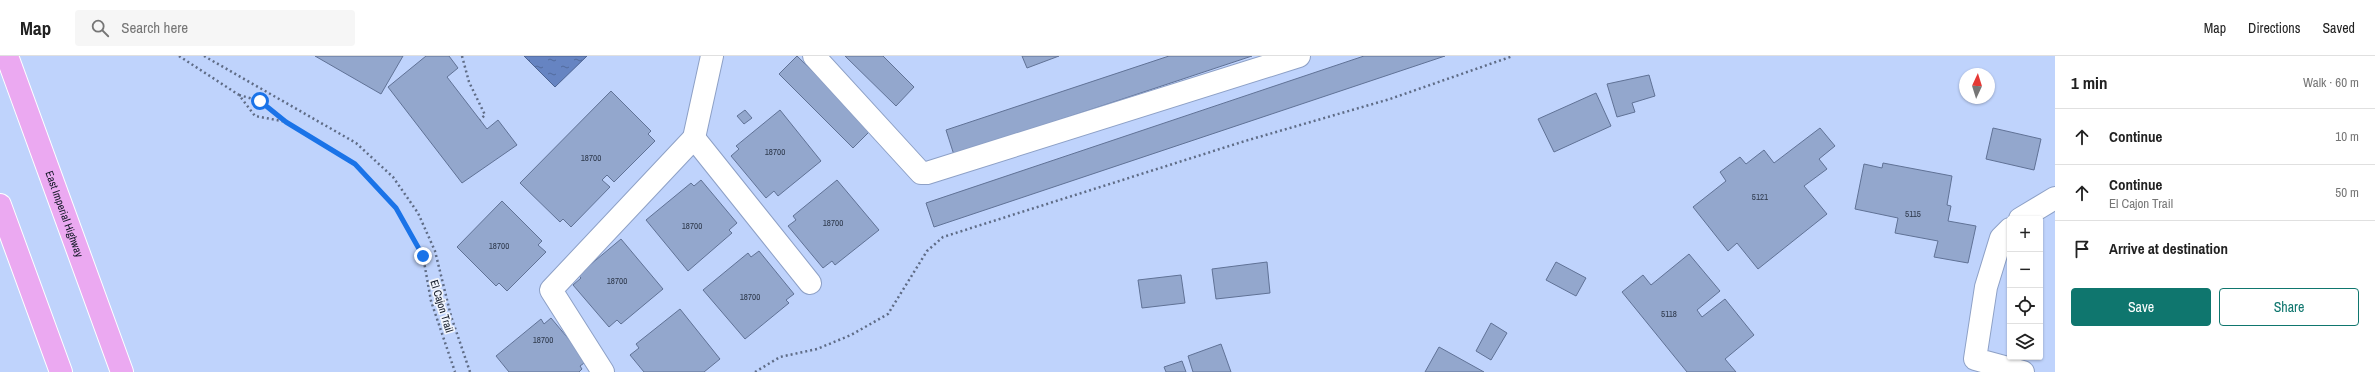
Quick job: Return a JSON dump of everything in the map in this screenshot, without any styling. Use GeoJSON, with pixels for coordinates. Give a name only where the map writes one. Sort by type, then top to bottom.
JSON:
{"type":"FeatureCollection","features":[{"type":"Feature","properties":{"kind":"highway","name":"East Imperial Highway"},"geometry":{"type":"LineString","coordinates":[[7,56],[122,372]]}},
{"type":"Feature","properties":{"kind":"highway"},"geometry":{"type":"LineString","coordinates":[[0,205],[61,372]]}},
{"type":"Feature","properties":{"kind":"street"},"geometry":{"type":"LineString","coordinates":[[603,372],[551,290],[694,138],[712,56]]}},
{"type":"Feature","properties":{"kind":"street"},"geometry":{"type":"LineString","coordinates":[[814,56],[921,173],[1299,56]]}},
{"type":"Feature","properties":{"kind":"street"},"geometry":{"type":"LineString","coordinates":[[694,138],[810,283]]}},
{"type":"Feature","properties":{"kind":"street"},"geometry":{"type":"LineString","coordinates":[[2025,216],[2055,198]]}},
{"type":"Feature","properties":{"kind":"street"},"geometry":{"type":"LineString","coordinates":[[2007,232],[2001,238],[1986,287],[1975,359],[2023,372]]}},
{"type":"Feature","properties":{"kind":"path","name":"El Cajon Trail"},"geometry":{"type":"LineString","coordinates":[[178,56],[239,95],[255,116],[286,122],[355,164],[396,208],[423,256],[431,301],[455,372]]}},
{"type":"Feature","properties":{"kind":"path","name":"El Cajon Trail"},"geometry":{"type":"LineString","coordinates":[[204,56],[356,143],[393,177],[418,213],[435,252],[451,316],[470,372]]}},
{"type":"Feature","properties":{"kind":"path"},"geometry":{"type":"LineString","coordinates":[[462,56],[469,82],[485,115],[480,120]]}},
{"type":"Feature","properties":{"kind":"path"},"geometry":{"type":"LineString","coordinates":[[755,372],[780,357],[817,349],[851,335],[888,314],[927,250],[944,237],[1245,141],[1390,99],[1513,56]]}},
{"type":"Feature","properties":{"kind":"path"},"geometry":{"type":"LineString","coordinates":[[239,95],[260,101],[286,122]]}},
{"type":"Feature","properties":{"kind":"water"},"geometry":{"type":"Polygon","coordinates":[[[524,56],[587,56],[555,87],[524,56]]]}},
{"type":"Feature","properties":{"kind":"building"},"geometry":{"type":"Polygon","coordinates":[[[315,56],[403,56],[381,94],[315,56]]]}},
{"type":"Feature","properties":{"kind":"building"},"geometry":{"type":"Polygon","coordinates":[[[426,56],[449,56],[458,68],[447,77],[487,129],[498,120],[517,145],[462,183],[388,87],[426,56]]]}},
{"type":"Feature","properties":{"kind":"building"},"geometry":{"type":"Polygon","coordinates":[[[797,56],[872,129],[853,148],[779,74],[797,56]]]}},
{"type":"Feature","properties":{"kind":"building"},"geometry":{"type":"Polygon","coordinates":[[[845,56],[883,56],[914,87],[896,106],[845,56]]]}},
{"type":"Feature","properties":{"kind":"building"},"geometry":{"type":"Polygon","coordinates":[[[1022,56],[1059,56],[1027,68],[1022,56]]]}},
{"type":"Feature","properties":{"kind":"building"},"geometry":{"type":"Polygon","coordinates":[[[1169,56],[1252,56],[954,155],[946,130],[1169,56]]]}},
{"type":"Feature","properties":{"kind":"building"},"geometry":{"type":"Polygon","coordinates":[[[1364,56],[1445,56],[934,227],[926,203],[1364,56]]]}},
{"type":"Feature","properties":{"kind":"building"},"geometry":{"type":"Polygon","coordinates":[[[1649,75],[1655,96],[1632,103],[1635,112],[1617,117],[1607,84],[1649,75]]]}},
{"type":"Feature","properties":{"kind":"building"},"geometry":{"type":"Polygon","coordinates":[[[611,91],[651,131],[648,134],[655,141],[614,182],[607,175],[602,180],[610,187],[571,227],[563,219],[560,222],[520,183],[611,91]]]}},
{"type":"Feature","properties":{"kind":"building"},"geometry":{"type":"Polygon","coordinates":[[[1596,93],[1611,126],[1554,152],[1538,119],[1596,93]]]}},
{"type":"Feature","properties":{"kind":"building"},"geometry":{"type":"Polygon","coordinates":[[[745,110],[752,118],[744,124],[737,116],[745,110]]]}},
{"type":"Feature","properties":{"kind":"building"},"geometry":{"type":"Polygon","coordinates":[[[780,110],[821,161],[778,196],[774,191],[766,198],[731,156],[739,149],[736,146],[780,110]]]}},
{"type":"Feature","properties":{"kind":"building"},"geometry":{"type":"Polygon","coordinates":[[[1820,128],[1835,146],[1819,159],[1827,169],[1804,186],[1827,214],[1758,269],[1737,243],[1728,251],[1693,207],[1726,181],[1720,172],[1740,157],[1746,164],[1764,150],[1774,163],[1820,128]]]}},
{"type":"Feature","properties":{"kind":"building"},"geometry":{"type":"Polygon","coordinates":[[[1993,128],[2041,139],[2034,170],[1986,159],[1993,128]]]}},
{"type":"Feature","properties":{"kind":"building"},"geometry":{"type":"Polygon","coordinates":[[[1883,163],[1952,176],[1947,205],[1951,206],[1948,221],[1976,226],[1968,263],[1934,257],[1938,241],[1895,233],[1898,218],[1855,209],[1864,164],[1882,168],[1883,163]]]}},
{"type":"Feature","properties":{"kind":"building"},"geometry":{"type":"Polygon","coordinates":[[[701,180],[737,223],[729,230],[732,233],[688,271],[646,220],[691,183],[694,186],[701,180]]]}},
{"type":"Feature","properties":{"kind":"building"},"geometry":{"type":"Polygon","coordinates":[[[837,180],[879,230],[835,265],[832,261],[823,268],[788,226],[796,220],[793,216],[837,180]]]}},
{"type":"Feature","properties":{"kind":"building"},"geometry":{"type":"Polygon","coordinates":[[[502,201],[542,241],[538,245],[546,252],[507,291],[499,283],[496,286],[457,247],[502,201]]]}},
{"type":"Feature","properties":{"kind":"building"},"geometry":{"type":"Polygon","coordinates":[[[621,239],[663,289],[621,324],[617,320],[609,327],[573,285],[581,278],[578,275],[621,239]]]}},
{"type":"Feature","properties":{"kind":"building"},"geometry":{"type":"Polygon","coordinates":[[[759,251],[794,294],[786,300],[789,303],[745,339],[703,290],[748,253],[751,257],[759,251]]]}},
{"type":"Feature","properties":{"kind":"building"},"geometry":{"type":"Polygon","coordinates":[[[1689,254],[1720,291],[1697,310],[1702,317],[1725,299],[1754,335],[1725,359],[1736,372],[1687,372],[1622,292],[1643,275],[1651,285],[1689,254]]]}},
{"type":"Feature","properties":{"kind":"building"},"geometry":{"type":"Polygon","coordinates":[[[1267,262],[1270,293],[1216,299],[1212,269],[1267,262]]]}},
{"type":"Feature","properties":{"kind":"building"},"geometry":{"type":"Polygon","coordinates":[[[1556,262],[1586,278],[1576,296],[1546,280],[1556,262]]]}},
{"type":"Feature","properties":{"kind":"building"},"geometry":{"type":"Polygon","coordinates":[[[1181,275],[1185,303],[1142,308],[1138,280],[1181,275]]]}},
{"type":"Feature","properties":{"kind":"building"},"geometry":{"type":"Polygon","coordinates":[[[680,309],[720,359],[704,372],[644,372],[630,355],[639,348],[636,344],[680,309]]]}},
{"type":"Feature","properties":{"kind":"building"},"geometry":{"type":"Polygon","coordinates":[[[551,318],[587,361],[580,366],[582,369],[579,372],[509,372],[496,356],[541,319],[544,324],[551,318]]]}},
{"type":"Feature","properties":{"kind":"building"},"geometry":{"type":"Polygon","coordinates":[[[1491,323],[1507,333],[1491,360],[1476,351],[1491,323]]]}},
{"type":"Feature","properties":{"kind":"building"},"geometry":{"type":"Polygon","coordinates":[[[1221,344],[1231,372],[1193,372],[1188,356],[1221,344]]]}},
{"type":"Feature","properties":{"kind":"building"},"geometry":{"type":"Polygon","coordinates":[[[1439,347],[1484,372],[1425,372],[1439,347]]]}},
{"type":"Feature","properties":{"kind":"building"},"geometry":{"type":"Polygon","coordinates":[[[1182,361],[1186,372],[1166,372],[1164,367],[1182,361]]]}},
{"type":"Feature","properties":{"kind":"route"},"geometry":{"type":"LineString","coordinates":[[260,101],[286,122],[355,164],[396,208],[423,256]]}}]}
